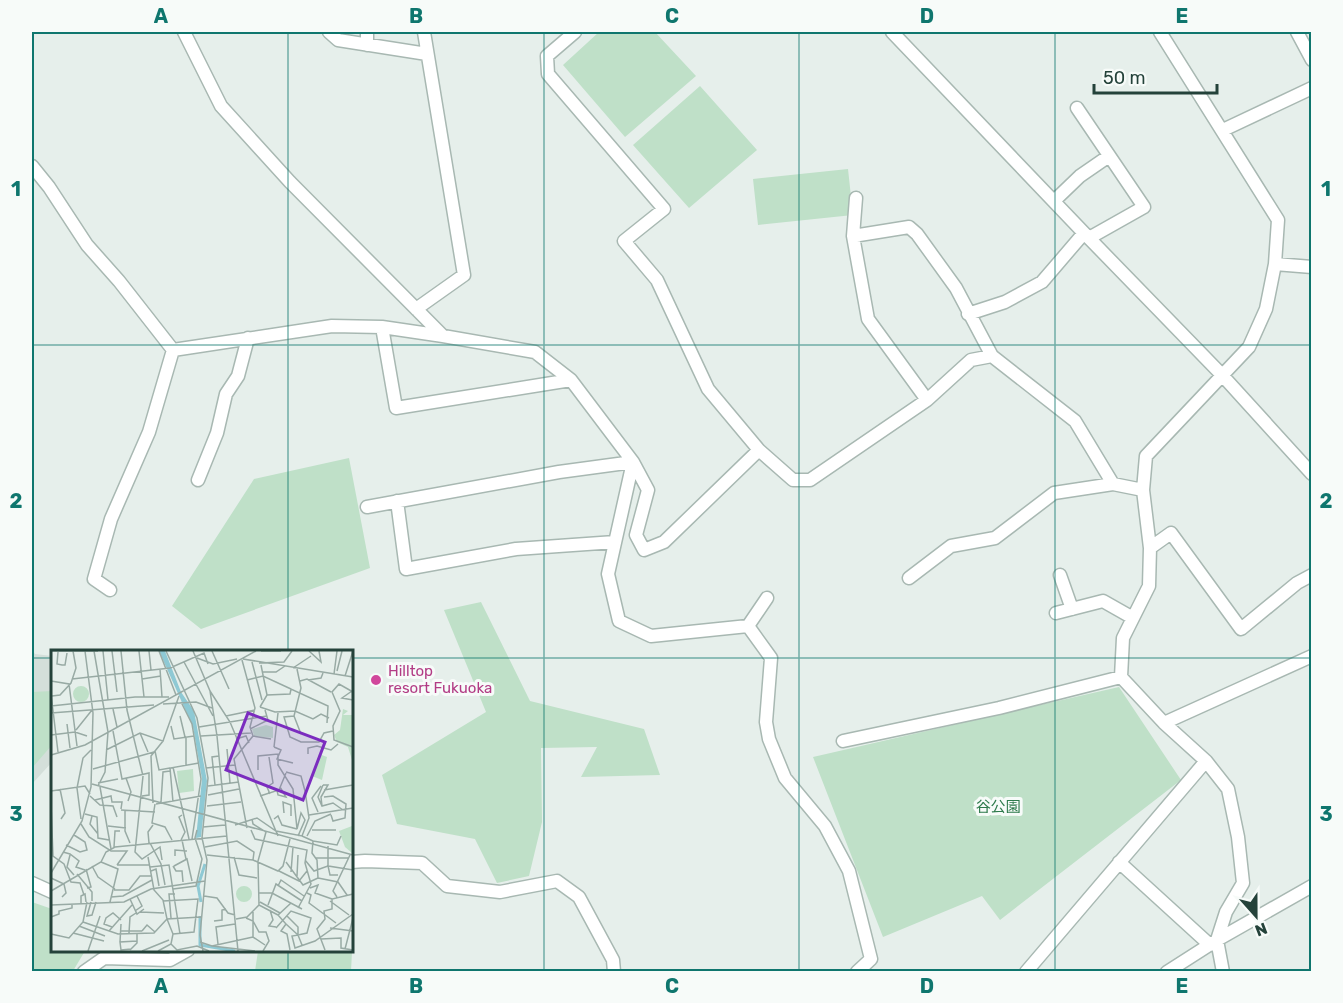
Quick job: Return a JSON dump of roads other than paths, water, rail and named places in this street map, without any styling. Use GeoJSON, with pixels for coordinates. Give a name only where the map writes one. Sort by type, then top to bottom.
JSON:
{"type":"FeatureCollection","features":[{"type":"Feature","properties":{"kind":"street"},"geometry":{"type":"LineString","coordinates":[[184,32],[221,106],[290,182],[443,336]]}},
{"type":"Feature","properties":{"kind":"street"},"geometry":{"type":"LineString","coordinates":[[329,32],[338,40],[426,54]]}},
{"type":"Feature","properties":{"kind":"street"},"geometry":{"type":"LineString","coordinates":[[367,32],[367,45]]}},
{"type":"Feature","properties":{"kind":"street"},"geometry":{"type":"LineString","coordinates":[[416,309],[464,275],[424,32]]}},
{"type":"Feature","properties":{"kind":"street"},"geometry":{"type":"LineString","coordinates":[[575,32],[547,56],[548,74],[664,209],[624,241],[657,280],[708,389],[759,450],[793,480],[810,480],[927,400],[971,360],[992,356]]}},
{"type":"Feature","properties":{"kind":"street"},"geometry":{"type":"LineString","coordinates":[[892,32],[905,37],[1054,201],[1222,375],[1311,474]]}},
{"type":"Feature","properties":{"kind":"street"},"geometry":{"type":"LineString","coordinates":[[1160,32],[1278,220],[1275,264],[1266,309],[1249,347],[1146,456],[1143,490],[1150,548],[1149,586],[1123,638],[1121,677],[1164,723],[1206,761],[1228,789],[1238,837],[1243,883],[1226,912],[1214,942]]}},
{"type":"Feature","properties":{"kind":"street"},"geometry":{"type":"LineString","coordinates":[[1297,32],[1311,60]]}},
{"type":"Feature","properties":{"kind":"street"},"geometry":{"type":"LineString","coordinates":[[1223,129],[1311,88]]}},
{"type":"Feature","properties":{"kind":"street"},"geometry":{"type":"LineString","coordinates":[[968,314],[1005,302],[1042,282],[1087,236],[1144,207],[1077,108]]}},
{"type":"Feature","properties":{"kind":"street"},"geometry":{"type":"LineString","coordinates":[[1054,201],[1080,177],[1109,156]]}},
{"type":"Feature","properties":{"kind":"street"},"geometry":{"type":"LineString","coordinates":[[32,166],[87,245],[174,350]]}},
{"type":"Feature","properties":{"kind":"street"},"geometry":{"type":"LineString","coordinates":[[856,198],[853,236],[868,319],[927,400]]}},
{"type":"Feature","properties":{"kind":"street"},"geometry":{"type":"LineString","coordinates":[[853,236],[909,226],[956,288],[992,356],[1075,421],[1113,484]]}},
{"type":"Feature","properties":{"kind":"street"},"geometry":{"type":"LineString","coordinates":[[1275,264],[1311,267]]}},
{"type":"Feature","properties":{"kind":"street"},"geometry":{"type":"LineString","coordinates":[[174,350],[332,326],[382,327],[535,352],[571,380],[633,462],[648,489],[636,535],[644,550],[664,542],[759,450]]}},
{"type":"Feature","properties":{"kind":"street"},"geometry":{"type":"LineString","coordinates":[[382,327],[396,408],[571,380]]}},
{"type":"Feature","properties":{"kind":"street"},"geometry":{"type":"LineString","coordinates":[[198,480],[217,433],[226,394],[238,376],[248,338]]}},
{"type":"Feature","properties":{"kind":"street"},"geometry":{"type":"LineString","coordinates":[[110,590],[94,579],[111,519],[149,432],[174,350]]}},
{"type":"Feature","properties":{"kind":"street"},"geometry":{"type":"LineString","coordinates":[[367,507],[559,472],[633,462]]}},
{"type":"Feature","properties":{"kind":"street"},"geometry":{"type":"LineString","coordinates":[[633,462],[608,574],[619,621],[651,636],[748,626],[767,598]]}},
{"type":"Feature","properties":{"kind":"street"},"geometry":{"type":"LineString","coordinates":[[909,578],[951,546],[995,538],[1054,493],[1113,484],[1143,490]]}},
{"type":"Feature","properties":{"kind":"street"},"geometry":{"type":"LineString","coordinates":[[397,501],[406,569],[516,549],[615,542]]}},
{"type":"Feature","properties":{"kind":"street"},"geometry":{"type":"LineString","coordinates":[[1150,548],[1171,532],[1241,629],[1297,583],[1311,575]]}},
{"type":"Feature","properties":{"kind":"street"},"geometry":{"type":"LineString","coordinates":[[1060,575],[1072,609]]}},
{"type":"Feature","properties":{"kind":"street"},"geometry":{"type":"LineString","coordinates":[[1056,613],[1103,601],[1133,618]]}},
{"type":"Feature","properties":{"kind":"street"},"geometry":{"type":"LineString","coordinates":[[748,626],[771,658],[766,722],[769,739],[785,778],[825,826],[849,872],[871,959],[857,972]]}},
{"type":"Feature","properties":{"kind":"street"},"geometry":{"type":"LineString","coordinates":[[1164,723],[1311,656]]}},
{"type":"Feature","properties":{"kind":"street"},"geometry":{"type":"LineString","coordinates":[[843,741],[999,708],[1121,677]]}},
{"type":"Feature","properties":{"kind":"street"},"geometry":{"type":"LineString","coordinates":[[1026,972],[1206,761]]}},
{"type":"Feature","properties":{"kind":"street"},"geometry":{"type":"LineString","coordinates":[[352,862],[422,863],[447,886],[500,892],[557,881],[579,897],[613,960],[614,972]]}},
{"type":"Feature","properties":{"kind":"street"},"geometry":{"type":"LineString","coordinates":[[1119,862],[1214,942],[1223,972]]}},
{"type":"Feature","properties":{"kind":"street"},"geometry":{"type":"LineString","coordinates":[[32,883],[51,892]]}},
{"type":"Feature","properties":{"kind":"street"},"geometry":{"type":"LineString","coordinates":[[1167,972],[1311,886]]}},
{"type":"Feature","properties":{"kind":"street"},"geometry":{"type":"LineString","coordinates":[[84,972],[104,958],[170,960],[186,952]]}},
{"type":"Feature","properties":{"kind":"place","name":"Hilltop resort Fukuoka"},"geometry":{"type":"Point","coordinates":[376,680]}},
{"type":"Feature","properties":{"kind":"park label","name":"谷公園"},"geometry":{"type":"Point","coordinates":[998,807]}}]}
